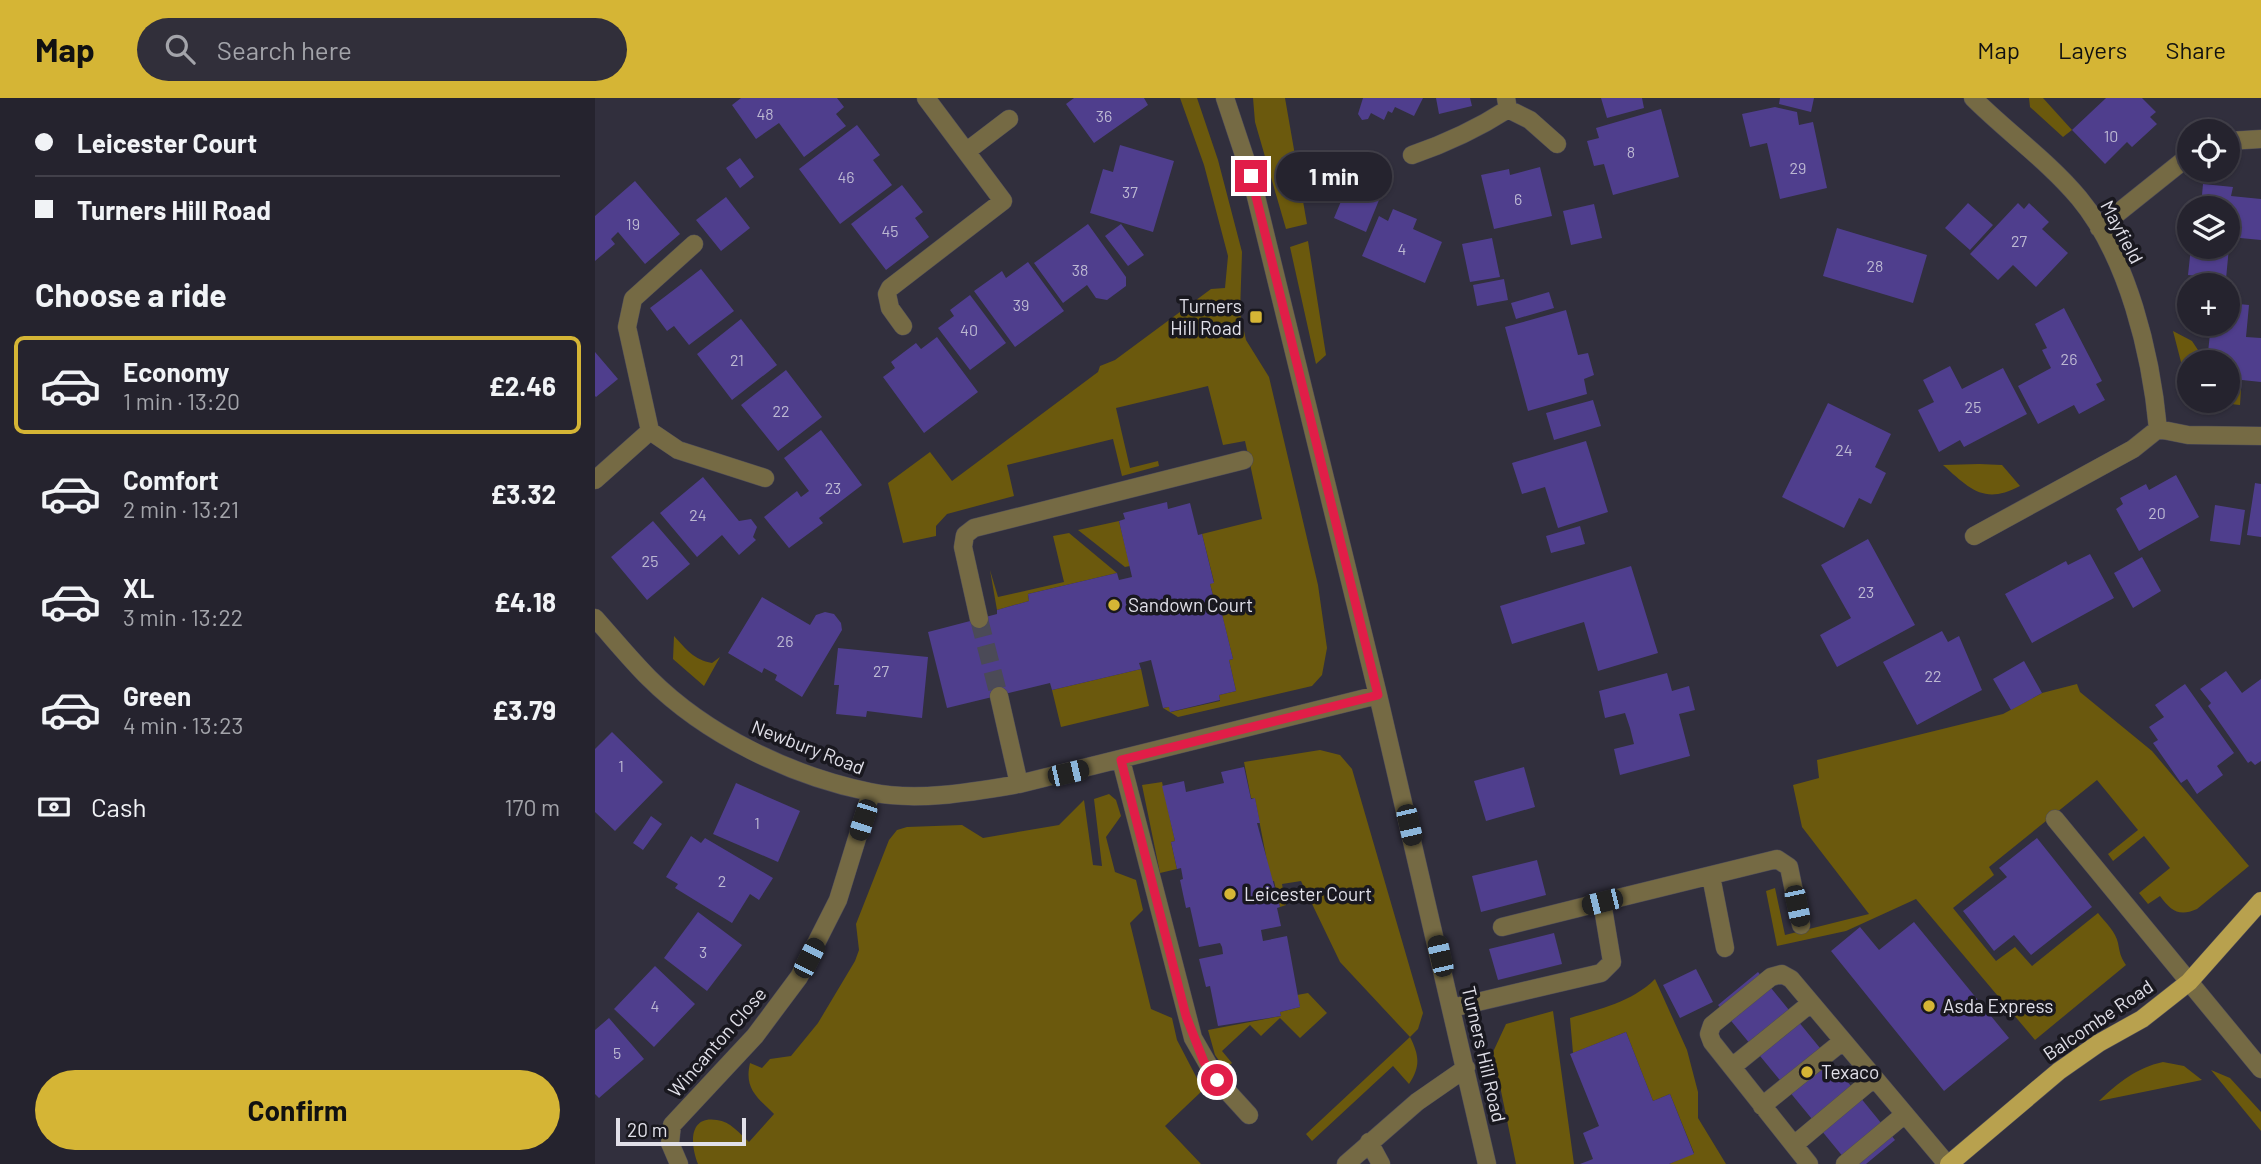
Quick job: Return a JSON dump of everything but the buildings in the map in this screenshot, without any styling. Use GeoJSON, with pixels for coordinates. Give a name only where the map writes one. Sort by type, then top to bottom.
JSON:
{"type":"FeatureCollection","features":[{"type":"Feature","properties":{"kind":"main road","name":"Balcombe Road"},"geometry":{"type":"LineString","coordinates":[[1948,1164],[2059,1071],[2142,1019],[2189,982],[2261,901]]}},
{"type":"Feature","properties":{"kind":"street"},"geometry":{"type":"LineString","coordinates":[[903,326],[887,301],[890,288],[1003,201],[926,98]]}},
{"type":"Feature","properties":{"kind":"street","name":"Turners Hill Road"},"geometry":{"type":"LineString","coordinates":[[1225,98],[1251,176],[1378,695],[1487,1164]]}},
{"type":"Feature","properties":{"kind":"street","name":"Mayfield"},"geometry":{"type":"LineString","coordinates":[[1973,98],[2063,181],[2099,228],[2123,278],[2131,303],[2153,379],[2158,429]]}},
{"type":"Feature","properties":{"kind":"street"},"geometry":{"type":"LineString","coordinates":[[1412,155],[1457,140],[1507,104],[1557,144]]}},
{"type":"Feature","properties":{"kind":"street"},"geometry":{"type":"LineString","coordinates":[[967,151],[1009,119]]}},
{"type":"Feature","properties":{"kind":"street"},"geometry":{"type":"LineString","coordinates":[[2240,140],[2261,139]]}},
{"type":"Feature","properties":{"kind":"street"},"geometry":{"type":"LineString","coordinates":[[2099,228],[2177,166]]}},
{"type":"Feature","properties":{"kind":"street"},"geometry":{"type":"LineString","coordinates":[[694,244],[633,299],[627,327],[650,431],[678,450],[765,478]]}},
{"type":"Feature","properties":{"kind":"street"},"geometry":{"type":"LineString","coordinates":[[1973,536],[2133,449],[2158,429],[2188,435],[2261,436]]}},
{"type":"Feature","properties":{"kind":"street"},"geometry":{"type":"LineString","coordinates":[[595,480],[650,431]]}},
{"type":"Feature","properties":{"kind":"street"},"geometry":{"type":"LineString","coordinates":[[979,619],[964,560],[965,535],[974,527],[1244,460]]}},
{"type":"Feature","properties":{"kind":"street","name":"Newbury Road"},"geometry":{"type":"LineString","coordinates":[[595,618],[649,678],[722,733],[779,762],[871,793],[970,793],[1019,784],[1378,695]]}},
{"type":"Feature","properties":{"kind":"street"},"geometry":{"type":"LineString","coordinates":[[999,695],[1019,784]]}},
{"type":"Feature","properties":{"kind":"street"},"geometry":{"type":"LineString","coordinates":[[1121,760],[1186,1016],[1204,1062],[1249,1115]]}},
{"type":"Feature","properties":{"kind":"street","name":"Wincanton Close"},"geometry":{"type":"LineString","coordinates":[[679,1164],[670,1143],[672,1125],[755,1036],[799,977],[838,900],[871,793]]}},
{"type":"Feature","properties":{"kind":"street"},"geometry":{"type":"LineString","coordinates":[[2055,819],[2261,1069]]}},
{"type":"Feature","properties":{"kind":"street"},"geometry":{"type":"LineString","coordinates":[[1502,927],[1777,859],[1784,861],[1789,867],[1801,925]]}},
{"type":"Feature","properties":{"kind":"street"},"geometry":{"type":"LineString","coordinates":[[1711,876],[1725,948]]}},
{"type":"Feature","properties":{"kind":"street"},"geometry":{"type":"LineString","coordinates":[[1452,1009],[1601,973],[1612,962],[1602,902]]}},
{"type":"Feature","properties":{"kind":"street"},"geometry":{"type":"LineString","coordinates":[[1809,1164],[1712,1042],[1709,1034],[1712,1025],[1771,977],[1782,974],[1791,979],[1948,1164]]}},
{"type":"Feature","properties":{"kind":"street"},"geometry":{"type":"LineString","coordinates":[[1732,1067],[1811,1003]]}},
{"type":"Feature","properties":{"kind":"street"},"geometry":{"type":"LineString","coordinates":[[1762,1106],[1843,1041]]}},
{"type":"Feature","properties":{"kind":"street"},"geometry":{"type":"LineString","coordinates":[[1346,1164],[1417,1102],[1466,1068]]}},
{"type":"Feature","properties":{"kind":"street"},"geometry":{"type":"LineString","coordinates":[[1794,1145],[1874,1078]]}},
{"type":"Feature","properties":{"kind":"street"},"geometry":{"type":"LineString","coordinates":[[1845,1164],[1905,1114]]}},
{"type":"Feature","properties":{"kind":"street"},"geometry":{"type":"LineString","coordinates":[[1370,1142],[1381,1164]]}},
{"type":"Feature","properties":{"kind":"shaded area"},"geometry":{"type":"Polygon","coordinates":[[[1180,98],[1197,98],[1218,160],[1242,252],[1240,313],[1246,340],[1269,377],[1318,585],[1327,648],[1322,675],[1312,686],[1178,717],[1163,708],[1169,707],[1171,712],[1220,701],[1219,695],[1236,691],[1229,660],[1233,659],[1221,611],[1217,611],[1210,584],[1214,582],[1202,534],[1262,519],[1245,441],[1223,445],[1208,386],[1116,408],[1130,468],[1158,461],[1159,466],[1122,476],[1113,439],[1007,465],[1014,496],[947,514],[936,526],[936,536],[903,543],[888,483],[930,452],[952,481],[1098,372],[1100,366],[1115,360],[1211,289],[1225,288],[1228,256],[1204,165],[1180,98]]]}},
{"type":"Feature","properties":{"kind":"shaded area"},"geometry":{"type":"Polygon","coordinates":[[[1253,98],[1285,98],[1307,224],[1286,229],[1255,122],[1253,98]]]}},
{"type":"Feature","properties":{"kind":"shaded area"},"geometry":{"type":"Polygon","coordinates":[[[2029,98],[2043,98],[2072,130],[2063,137],[2030,107],[2029,98]]]}},
{"type":"Feature","properties":{"kind":"shaded area"},"geometry":{"type":"Polygon","coordinates":[[[1308,241],[1326,355],[1316,364],[1290,247],[1308,241]]]}},
{"type":"Feature","properties":{"kind":"shaded area"},"geometry":{"type":"Polygon","coordinates":[[[2173,331],[2177,336],[2192,341],[2198,350],[2178,350],[2173,331]]]}},
{"type":"Feature","properties":{"kind":"shaded area"},"geometry":{"type":"Polygon","coordinates":[[[1943,465],[2002,465],[2020,486],[1997,494],[1978,492],[1943,465]]]}},
{"type":"Feature","properties":{"kind":"shaded area"},"geometry":{"type":"Polygon","coordinates":[[[1119,521],[1130,566],[1125,567],[1078,530],[1119,521]]]}},
{"type":"Feature","properties":{"kind":"shaded area"},"geometry":{"type":"Polygon","coordinates":[[[1069,533],[1117,573],[1028,594],[1029,601],[997,610],[990,570],[998,597],[1064,582],[1053,536],[1069,533]]]}},
{"type":"Feature","properties":{"kind":"shaded area"},"geometry":{"type":"Polygon","coordinates":[[[674,636],[700,659],[712,663],[720,657],[704,686],[673,659],[674,636]]]}},
{"type":"Feature","properties":{"kind":"shaded area"},"geometry":{"type":"Polygon","coordinates":[[[1141,669],[1149,706],[1061,727],[1052,690],[1141,669]]]}},
{"type":"Feature","properties":{"kind":"shaded area"},"geometry":{"type":"Polygon","coordinates":[[[2077,684],[2080,692],[2152,751],[2249,866],[2197,909],[2176,911],[2160,896],[2148,904],[2139,893],[2170,868],[2144,836],[2113,861],[2108,854],[2138,830],[2097,780],[1989,867],[1994,875],[1953,908],[1996,961],[2015,947],[2032,966],[2098,913],[2115,935],[2126,965],[2035,1040],[1916,899],[1846,931],[1777,946],[1766,891],[1775,888],[1785,935],[1869,914],[1802,827],[1793,785],[1819,778],[1817,760],[2003,714],[2042,693],[2077,684]]]}},
{"type":"Feature","properties":{"kind":"shaded area"},"geometry":{"type":"Polygon","coordinates":[[[1320,750],[1340,755],[1352,769],[1423,1013],[1418,1029],[1410,1037],[1340,962],[1301,881],[1282,884],[1286,905],[1280,907],[1274,881],[1271,882],[1255,799],[1251,798],[1244,762],[1320,750]]]}},
{"type":"Feature","properties":{"kind":"shaded area"},"geometry":{"type":"Polygon","coordinates":[[[1162,782],[1175,841],[1171,842],[1177,869],[1160,873],[1142,785],[1162,782]]]}},
{"type":"Feature","properties":{"kind":"shaded area"},"geometry":{"type":"Polygon","coordinates":[[[1109,794],[1116,800],[1121,816],[1106,837],[1115,872],[1136,880],[1143,910],[1130,923],[1151,1009],[1172,1018],[1177,1040],[1203,1090],[1165,1126],[1201,1164],[698,1164],[693,1141],[700,1122],[722,1121],[735,1128],[749,1142],[774,1114],[750,1086],[750,1063],[762,1068],[770,1059],[791,1056],[818,1023],[855,961],[859,950],[856,924],[889,840],[897,830],[907,827],[962,825],[983,838],[1059,825],[1084,800],[1093,865],[1102,866],[1094,799],[1109,794]]]}},
{"type":"Feature","properties":{"kind":"shaded area"},"geometry":{"type":"Polygon","coordinates":[[[1655,979],[1687,1050],[1698,1092],[1698,1118],[1726,1164],[1669,1164],[1694,1153],[1670,1094],[1653,1101],[1626,1032],[1573,1053],[1570,1018],[1626,999],[1655,979]]]}},
{"type":"Feature","properties":{"kind":"shaded area"},"geometry":{"type":"Polygon","coordinates":[[[1308,993],[1327,1013],[1300,1038],[1280,1018],[1261,1036],[1250,1025],[1222,1051],[1232,1063],[1225,1069],[1215,1055],[1208,1030],[1281,1016],[1280,1012],[1300,1007],[1297,995],[1308,993]]]}},
{"type":"Feature","properties":{"kind":"shaded area"},"geometry":{"type":"Polygon","coordinates":[[[1553,1011],[1574,1164],[1516,1164],[1493,1052],[1506,1024],[1553,1011]]]}},
{"type":"Feature","properties":{"kind":"shaded area"},"geometry":{"type":"Polygon","coordinates":[[[1410,1037],[1417,1060],[1409,1084],[1393,1066],[1312,1141],[1306,1134],[1410,1037]]]}},
{"type":"Feature","properties":{"kind":"shaded area"},"geometry":{"type":"Polygon","coordinates":[[[2163,1062],[2184,1066],[2202,1080],[2099,1101],[2128,1077],[2163,1062]]]}},
{"type":"Feature","properties":{"kind":"shaded area"},"geometry":{"type":"Polygon","coordinates":[[[2211,1070],[2230,1078],[2261,1112],[2261,1131],[2211,1070]]]}},
{"type":"Feature","properties":{"kind":"tunnel"},"geometry":{"type":"LineString","coordinates":[[979,619],[999,696]]}},
{"type":"Feature","properties":{"kind":"place","name":"Turners Hill Road"},"geometry":{"type":"Point","coordinates":[1256,317]}},
{"type":"Feature","properties":{"kind":"place","name":"Sandown Court"},"geometry":{"type":"Point","coordinates":[1114,605]}},
{"type":"Feature","properties":{"kind":"place","name":"Leicester Court"},"geometry":{"type":"Point","coordinates":[1230,894]}},
{"type":"Feature","properties":{"kind":"place","name":"Asda Express"},"geometry":{"type":"Point","coordinates":[1929,1006]}},
{"type":"Feature","properties":{"kind":"place","name":"Texaco"},"geometry":{"type":"Point","coordinates":[1807,1072]}},
{"type":"Feature","properties":{"kind":"route"},"geometry":{"type":"LineString","coordinates":[[1217,1080],[1204,1062],[1186,1016],[1121,760],[1378,695],[1251,176]]}}]}
